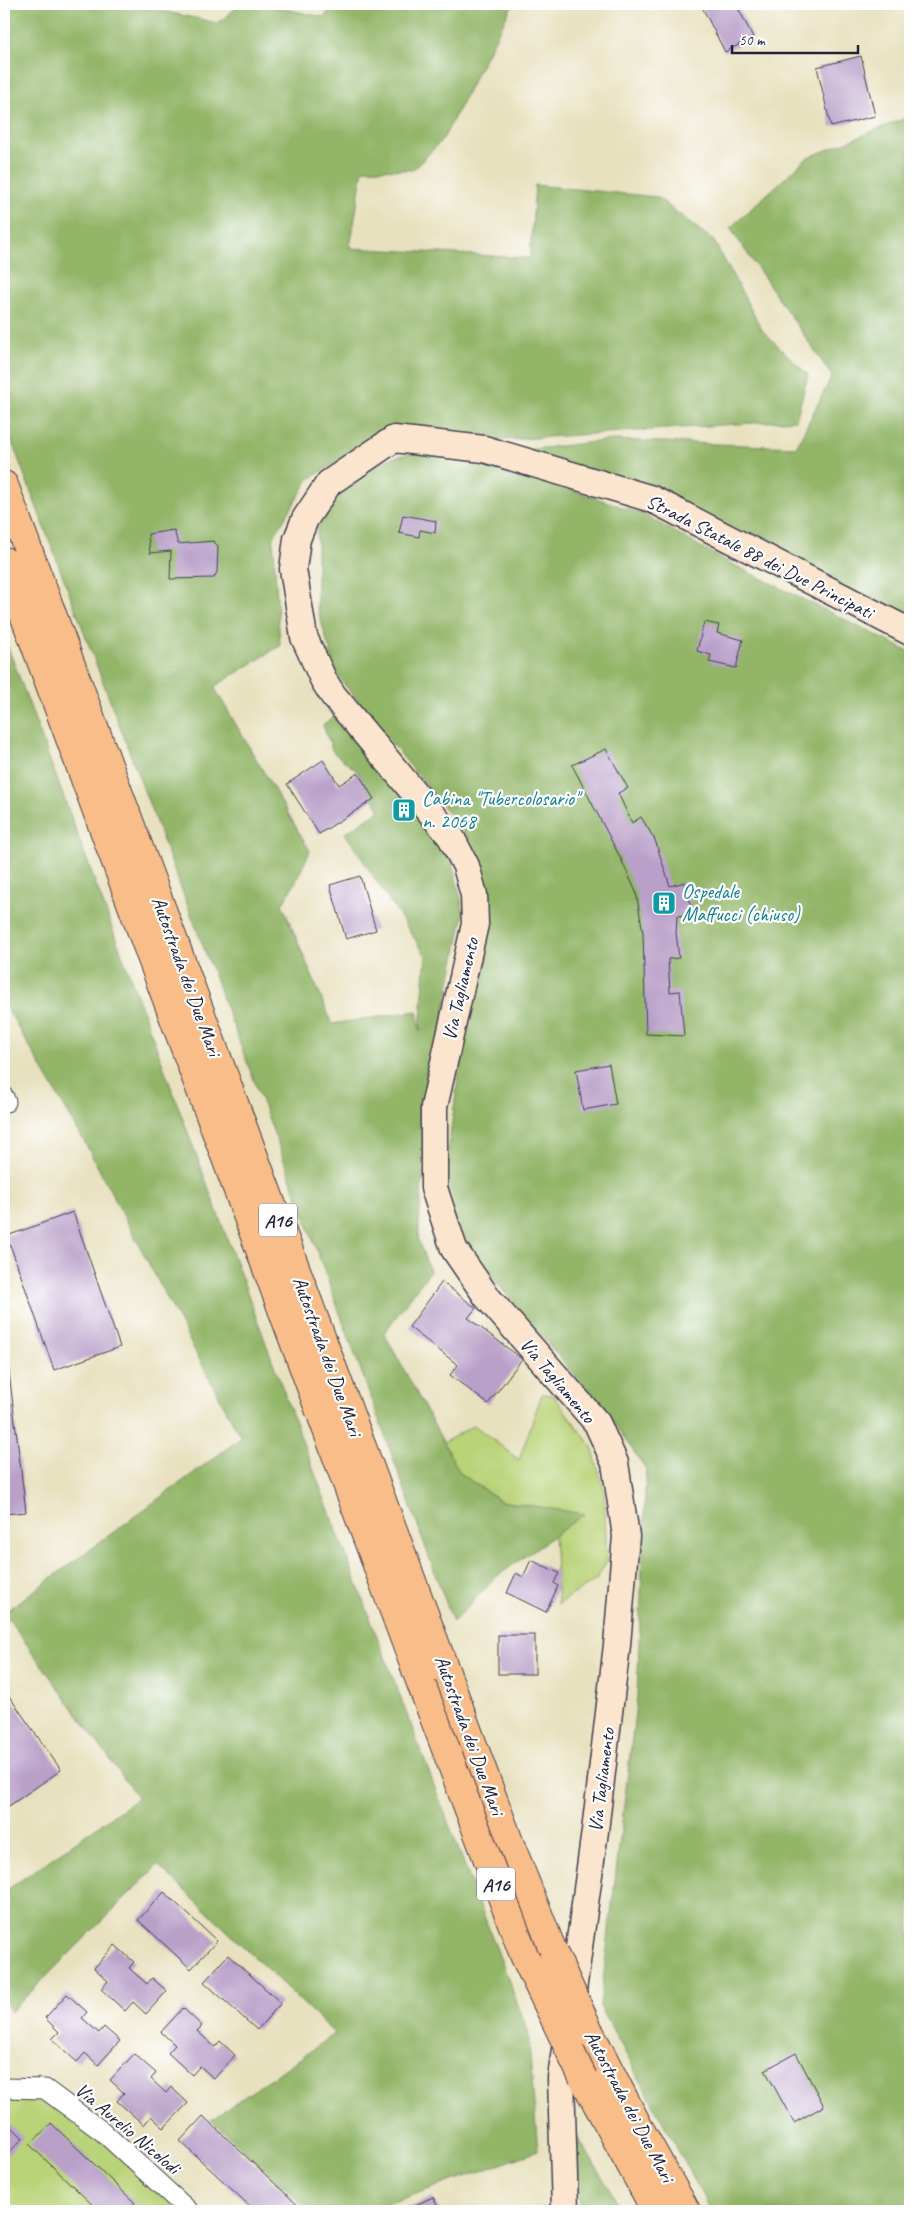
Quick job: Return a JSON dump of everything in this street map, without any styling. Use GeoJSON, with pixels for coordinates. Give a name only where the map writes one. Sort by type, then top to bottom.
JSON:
{"type":"FeatureCollection","features":[{"type":"Feature","properties":{"kind":"highway","name":"Autostrada dei Due Mari"},"geometry":{"type":"LineString","coordinates":[[4,485],[498,1812],[554,1954],[590,2033],[638,2126],[686,2211]]}},
{"type":"Feature","properties":{"kind":"highway","name":"Autostrada dei Due Mari"},"geometry":{"type":"LineString","coordinates":[[4,561],[422,1686],[524,1955],[583,2078],[656,2211]]}},
{"type":"Feature","properties":{"kind":"main road","name":"Strada Statale 88 dei Due Principati"},"geometry":{"type":"LineString","coordinates":[[324,681],[304,637],[294,569],[297,539],[306,519],[329,483],[394,439],[484,449],[652,499],[910,632]]}},
{"type":"Feature","properties":{"kind":"main road","name":"Via Tagliamento"},"geometry":{"type":"LineString","coordinates":[[324,681],[333,696],[451,836],[466,866],[474,895],[475,924],[434,1107],[434,1188],[454,1249],[487,1297],[597,1424],[615,1463],[617,1474],[626,1536],[617,1646],[595,1831],[561,2078],[564,2211]]}},
{"type":"Feature","properties":{"kind":"street"},"geometry":{"type":"LineString","coordinates":[[4,1097],[6,1102],[4,1102]]}},
{"type":"Feature","properties":{"kind":"street","name":"Via Aurelio Nicolodi"},"geometry":{"type":"LineString","coordinates":[[4,2088],[45,2089],[103,2132],[188,2211]]}},
{"type":"Feature","properties":{"kind":"green space"},"geometry":{"type":"Polygon","coordinates":[[[4,4],[129,4],[218,23],[241,4],[260,4],[324,17],[335,4],[513,4],[443,139],[413,170],[363,169],[350,248],[530,258],[535,185],[657,197],[714,241],[762,330],[808,375],[796,420],[490,441],[388,431],[309,479],[273,538],[280,646],[214,687],[310,851],[296,881],[282,904],[332,1024],[417,1011],[420,1031],[426,956],[345,833],[380,810],[357,771],[333,752],[323,725],[335,716],[421,817],[452,862],[464,912],[429,1089],[418,1240],[430,1271],[384,1333],[460,1473],[500,1501],[584,1514],[496,1577],[453,1622],[272,1128],[4,421],[4,4]]]}},
{"type":"Feature","properties":{"kind":"green space"},"geometry":{"type":"Polygon","coordinates":[[[910,116],[910,624],[636,486],[509,452],[612,440],[796,447],[832,376],[730,228],[807,158],[910,116]]]}},
{"type":"Feature","properties":{"kind":"green space"},"geometry":{"type":"Polygon","coordinates":[[[421,450],[500,465],[645,515],[722,559],[910,652],[910,2211],[711,2211],[600,2006],[637,1696],[646,1469],[609,1416],[464,1244],[446,1192],[448,1150],[463,1044],[489,917],[489,899],[461,829],[337,675],[317,607],[317,530],[336,495],[375,463],[421,450]]]}},
{"type":"Feature","properties":{"kind":"green space"},"geometry":{"type":"Polygon","coordinates":[[[4,636],[294,1419],[528,2031],[538,2151],[376,2208],[376,2211],[309,2211],[211,2120],[335,2034],[158,1865],[11,2012],[4,1999],[4,1892],[138,1798],[4,1613],[241,1438],[83,1139],[4,1003],[4,636]]]}},
{"type":"Feature","properties":{"kind":"green space"},"geometry":{"type":"Polygon","coordinates":[[[542,1394],[553,1395],[592,1447],[604,1491],[607,1561],[596,1580],[558,1604],[554,1536],[583,1514],[500,1501],[460,1473],[443,1443],[474,1425],[519,1460],[542,1394]]]}},
{"type":"Feature","properties":{"kind":"green space"},"geometry":{"type":"Polygon","coordinates":[[[4,2088],[45,2089],[189,2211],[4,2211],[4,2088]]]}},
{"type":"Feature","properties":{"kind":"green space"},"geometry":{"type":"Polygon","coordinates":[[[577,2136],[623,2211],[579,2211],[577,2136]]]}},
{"type":"Feature","properties":{"kind":"building"},"geometry":{"type":"Polygon","coordinates":[[[736,4],[753,37],[725,52],[701,5],[736,4]]]}},
{"type":"Feature","properties":{"kind":"building"},"geometry":{"type":"Polygon","coordinates":[[[861,56],[875,116],[831,127],[817,67],[861,56]]]}},
{"type":"Feature","properties":{"kind":"building"},"geometry":{"type":"Polygon","coordinates":[[[403,515],[436,521],[435,533],[420,530],[419,537],[399,533],[403,515]]]}},
{"type":"Feature","properties":{"kind":"building"},"geometry":{"type":"Polygon","coordinates":[[[174,530],[178,544],[213,541],[218,546],[217,572],[214,578],[170,579],[171,551],[150,553],[148,534],[174,530]]]}},
{"type":"Feature","properties":{"kind":"building"},"geometry":{"type":"Polygon","coordinates":[[[704,622],[719,625],[717,633],[743,640],[736,668],[709,662],[711,655],[697,651],[704,622]]]}},
{"type":"Feature","properties":{"kind":"building","name":"Ospedale Maffucci (chiuso)"},"geometry":{"type":"Polygon","coordinates":[[[606,749],[628,788],[618,793],[632,823],[641,817],[655,840],[670,886],[685,882],[693,914],[677,916],[676,933],[679,958],[668,959],[670,992],[680,991],[684,1036],[646,1034],[643,933],[636,892],[572,765],[606,749]]]}},
{"type":"Feature","properties":{"kind":"building"},"geometry":{"type":"Polygon","coordinates":[[[323,760],[339,785],[358,773],[374,799],[319,834],[287,784],[323,760]]]}},
{"type":"Feature","properties":{"kind":"building","name":"Cabina \"Tubercolosario\" n. 2068"},"geometry":{"type":"Polygon","coordinates":[[[405,801],[414,812],[402,820],[394,809],[405,801]]]}},
{"type":"Feature","properties":{"kind":"building"},"geometry":{"type":"Polygon","coordinates":[[[360,876],[376,930],[346,939],[330,885],[360,876]]]}},
{"type":"Feature","properties":{"kind":"building"},"geometry":{"type":"Polygon","coordinates":[[[609,1064],[616,1104],[583,1110],[576,1070],[609,1064]]]}},
{"type":"Feature","properties":{"kind":"building"},"geometry":{"type":"Polygon","coordinates":[[[73,1212],[120,1347],[54,1370],[7,1236],[73,1212]]]}},
{"type":"Feature","properties":{"kind":"building"},"geometry":{"type":"Polygon","coordinates":[[[442,1282],[476,1308],[468,1318],[522,1359],[488,1404],[450,1375],[458,1365],[409,1327],[442,1282]]]}},
{"type":"Feature","properties":{"kind":"building"},"geometry":{"type":"Polygon","coordinates":[[[4,1331],[26,1512],[4,1514],[4,1331]]]}},
{"type":"Feature","properties":{"kind":"building"},"geometry":{"type":"Polygon","coordinates":[[[531,1560],[559,1573],[554,1583],[558,1586],[546,1612],[507,1593],[516,1573],[523,1577],[531,1560]]]}},
{"type":"Feature","properties":{"kind":"building"},"geometry":{"type":"Polygon","coordinates":[[[498,1635],[535,1635],[535,1674],[498,1674],[498,1635]]]}},
{"type":"Feature","properties":{"kind":"building"},"geometry":{"type":"Polygon","coordinates":[[[4,1689],[61,1770],[9,1806],[4,1799],[4,1689]]]}},
{"type":"Feature","properties":{"kind":"building"},"geometry":{"type":"Polygon","coordinates":[[[164,1892],[217,1941],[191,1969],[138,1920],[164,1892]]]}},
{"type":"Feature","properties":{"kind":"building"},"geometry":{"type":"Polygon","coordinates":[[[115,1945],[134,1962],[129,1968],[147,1984],[152,1978],[167,1991],[146,2014],[133,2002],[125,2011],[101,1989],[108,1981],[94,1968],[115,1945]]]}},
{"type":"Feature","properties":{"kind":"building"},"geometry":{"type":"Polygon","coordinates":[[[228,1955],[281,2003],[257,2030],[204,1982],[228,1955]]]}},
{"type":"Feature","properties":{"kind":"building"},"geometry":{"type":"Polygon","coordinates":[[[67,1994],[87,2012],[82,2018],[99,2033],[104,2027],[120,2041],[98,2065],[85,2053],[77,2062],[52,2039],[59,2032],[45,2018],[67,1994]]]}},
{"type":"Feature","properties":{"kind":"building"},"geometry":{"type":"Polygon","coordinates":[[[183,2008],[202,2026],[197,2031],[215,2047],[220,2041],[235,2055],[214,2079],[200,2066],[192,2075],[168,2053],[175,2045],[161,2032],[183,2008]]]}},
{"type":"Feature","properties":{"kind":"building"},"geometry":{"type":"Polygon","coordinates":[[[796,2053],[824,2106],[794,2123],[765,2070],[796,2053]]]}},
{"type":"Feature","properties":{"kind":"building"},"geometry":{"type":"Polygon","coordinates":[[[134,2054],[156,2073],[151,2079],[166,2093],[171,2087],[188,2103],[164,2128],[151,2116],[144,2125],[117,2101],[124,2093],[110,2080],[134,2054]]]}},
{"type":"Feature","properties":{"kind":"building"},"geometry":{"type":"Polygon","coordinates":[[[203,2116],[304,2211],[255,2211],[180,2141],[203,2116]]]}},
{"type":"Feature","properties":{"kind":"building"},"geometry":{"type":"Polygon","coordinates":[[[4,2119],[23,2138],[4,2158],[4,2119]]]}},
{"type":"Feature","properties":{"kind":"building"},"geometry":{"type":"Polygon","coordinates":[[[51,2123],[135,2203],[127,2211],[99,2211],[30,2145],[51,2123]]]}},
{"type":"Feature","properties":{"kind":"building"},"geometry":{"type":"Polygon","coordinates":[[[433,2197],[440,2211],[402,2211],[433,2197]]]}},
{"type":"Feature","properties":{"kind":"place","name":"Cabina \"Tubercolosario\" n. 2068"},"geometry":{"type":"Point","coordinates":[404,810]}},
{"type":"Feature","properties":{"kind":"place","name":"Ospedale Maffucci (chiuso)"},"geometry":{"type":"Point","coordinates":[664,903]}}]}
